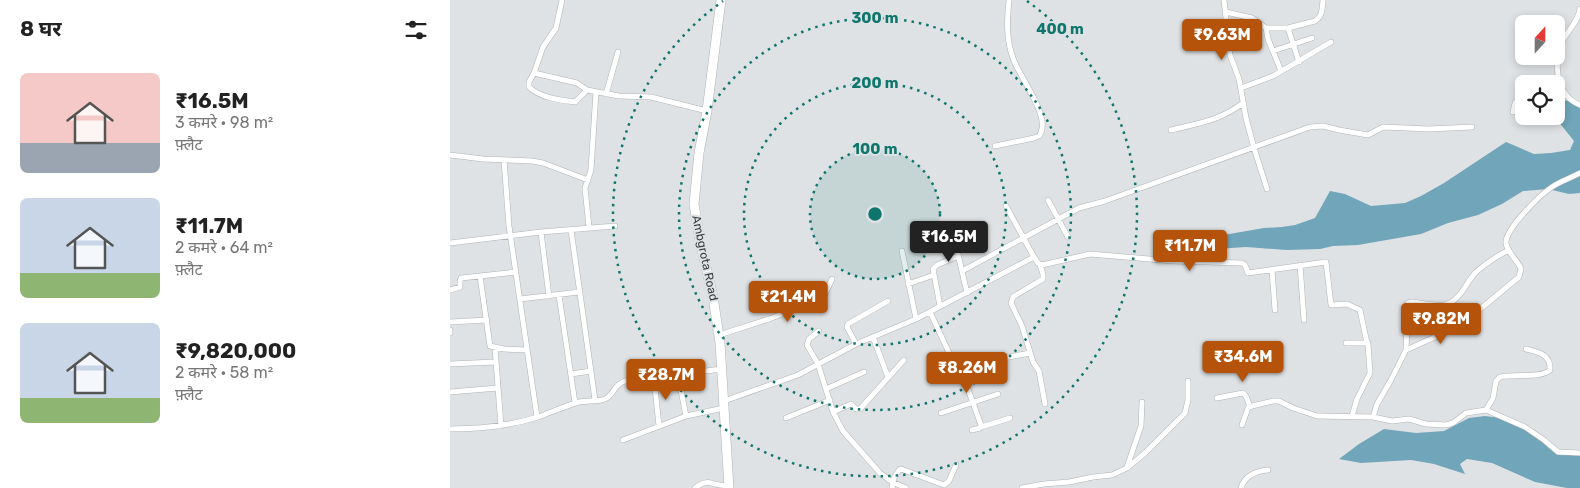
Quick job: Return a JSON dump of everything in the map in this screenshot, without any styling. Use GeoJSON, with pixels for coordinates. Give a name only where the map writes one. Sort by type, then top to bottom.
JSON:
{"type":"FeatureCollection","features":[{"type":"Feature","properties":{"kind":"main road","name":"Ambgrota Road"},"geometry":{"type":"LineString","coordinates":[[721,0],[707,111],[694,187],[694,204],[719,335],[723,369],[729,486]]}},
{"type":"Feature","properties":{"kind":"street"},"geometry":{"type":"LineString","coordinates":[[562,0],[556,28],[543,47],[529,82],[529,87],[548,97],[575,102],[587,90]]}},
{"type":"Feature","properties":{"kind":"street"},"geometry":{"type":"LineString","coordinates":[[995,146],[1034,138],[1039,136],[1043,128],[1038,109],[1012,57],[1007,29],[1008,0]]}},
{"type":"Feature","properties":{"kind":"street"},"geometry":{"type":"LineString","coordinates":[[1224,0],[1230,55],[1241,88],[1248,127],[1267,189]]}},
{"type":"Feature","properties":{"kind":"street"},"geometry":{"type":"LineString","coordinates":[[1226,12],[1252,18],[1266,28],[1288,28],[1319,19],[1323,0]]}},
{"type":"Feature","properties":{"kind":"street"},"geometry":{"type":"LineString","coordinates":[[1558,75],[1559,52],[1565,37],[1577,19],[1580,9]]}},
{"type":"Feature","properties":{"kind":"street"},"geometry":{"type":"LineString","coordinates":[[1266,28],[1268,39],[1281,71]]}},
{"type":"Feature","properties":{"kind":"street"},"geometry":{"type":"LineString","coordinates":[[1288,28],[1299,62]]}},
{"type":"Feature","properties":{"kind":"street"},"geometry":{"type":"LineString","coordinates":[[1273,51],[1312,38]]}},
{"type":"Feature","properties":{"kind":"street"},"geometry":{"type":"LineString","coordinates":[[1241,88],[1264,80],[1299,62],[1331,42]]}},
{"type":"Feature","properties":{"kind":"street"},"geometry":{"type":"LineString","coordinates":[[606,94],[618,52]]}},
{"type":"Feature","properties":{"kind":"street"},"geometry":{"type":"LineString","coordinates":[[534,73],[577,84],[587,90],[596,92],[651,96],[707,111]]}},
{"type":"Feature","properties":{"kind":"street"},"geometry":{"type":"LineString","coordinates":[[589,227],[585,194],[591,170],[596,92]]}},
{"type":"Feature","properties":{"kind":"street"},"geometry":{"type":"LineString","coordinates":[[1565,93],[1580,105]]}},
{"type":"Feature","properties":{"kind":"street"},"geometry":{"type":"LineString","coordinates":[[1171,130],[1224,116],[1243,103]]}},
{"type":"Feature","properties":{"kind":"street"},"geometry":{"type":"LineString","coordinates":[[1513,112],[1513,105],[1515,103]]}},
{"type":"Feature","properties":{"kind":"street"},"geometry":{"type":"LineString","coordinates":[[962,272],[1086,206],[1105,201],[1317,125],[1368,135],[1386,127],[1429,129],[1472,127]]}},
{"type":"Feature","properties":{"kind":"street"},"geometry":{"type":"LineString","coordinates":[[450,155],[532,161],[543,163],[588,180]]}},
{"type":"Feature","properties":{"kind":"street"},"geometry":{"type":"LineString","coordinates":[[504,160],[510,235],[537,417]]}},
{"type":"Feature","properties":{"kind":"street"},"geometry":{"type":"LineString","coordinates":[[1406,350],[1453,329],[1519,277],[1521,273],[1520,266],[1509,250],[1506,241],[1507,236],[1545,192],[1554,185],[1580,173]]}},
{"type":"Feature","properties":{"kind":"street"},"geometry":{"type":"LineString","coordinates":[[1048,200],[1068,237]]}},
{"type":"Feature","properties":{"kind":"street"},"geometry":{"type":"LineString","coordinates":[[1006,206],[1040,265],[1043,274],[1043,280],[1013,297],[1010,301],[1022,326],[1032,362],[1039,371],[1045,404]]}},
{"type":"Feature","properties":{"kind":"street"},"geometry":{"type":"LineString","coordinates":[[450,243],[510,235],[615,226]]}},
{"type":"Feature","properties":{"kind":"street"},"geometry":{"type":"LineString","coordinates":[[952,228],[967,292]]}},
{"type":"Feature","properties":{"kind":"street"},"geometry":{"type":"LineString","coordinates":[[571,230],[595,400]]}},
{"type":"Feature","properties":{"kind":"street"},"geometry":{"type":"LineString","coordinates":[[541,232],[549,296]]}},
{"type":"Feature","properties":{"kind":"street"},"geometry":{"type":"LineString","coordinates":[[1372,418],[1377,404],[1406,350],[1408,303],[1444,305],[1448,303],[1458,296],[1475,272],[1490,260],[1509,250]]}},
{"type":"Feature","properties":{"kind":"street"},"geometry":{"type":"LineString","coordinates":[[902,251],[916,319]]}},
{"type":"Feature","properties":{"kind":"street"},"geometry":{"type":"LineString","coordinates":[[1040,265],[1090,254],[1173,261],[1242,263],[1245,265],[1248,273],[1327,263],[1331,305],[1347,304],[1358,308],[1367,343],[1370,372],[1357,399],[1352,416]]}},
{"type":"Feature","properties":{"kind":"street"},"geometry":{"type":"LineString","coordinates":[[940,306],[934,267],[958,256]]}},
{"type":"Feature","properties":{"kind":"street"},"geometry":{"type":"LineString","coordinates":[[623,440],[724,404],[766,385],[798,375],[856,344],[930,312],[1034,257]]}},
{"type":"Feature","properties":{"kind":"street"},"geometry":{"type":"LineString","coordinates":[[1300,266],[1304,320]]}},
{"type":"Feature","properties":{"kind":"street"},"geometry":{"type":"LineString","coordinates":[[1272,270],[1275,310]]}},
{"type":"Feature","properties":{"kind":"street"},"geometry":{"type":"LineString","coordinates":[[450,290],[460,287],[461,278],[516,272]]}},
{"type":"Feature","properties":{"kind":"street"},"geometry":{"type":"LineString","coordinates":[[908,284],[934,275]]}},
{"type":"Feature","properties":{"kind":"street"},"geometry":{"type":"LineString","coordinates":[[480,276],[489,344],[495,348],[527,350]]}},
{"type":"Feature","properties":{"kind":"street"},"geometry":{"type":"LineString","coordinates":[[719,335],[770,320],[818,300],[825,294],[832,280]]}},
{"type":"Feature","properties":{"kind":"street"},"geometry":{"type":"LineString","coordinates":[[520,299],[579,292]]}},
{"type":"Feature","properties":{"kind":"street"},"geometry":{"type":"LineString","coordinates":[[559,295],[575,403]]}},
{"type":"Feature","properties":{"kind":"street"},"geometry":{"type":"LineString","coordinates":[[856,344],[847,327],[848,324],[888,300]]}},
{"type":"Feature","properties":{"kind":"street"},"geometry":{"type":"LineString","coordinates":[[930,312],[951,357],[963,376],[980,427]]}},
{"type":"Feature","properties":{"kind":"street"},"geometry":{"type":"LineString","coordinates":[[450,322],[487,320]]}},
{"type":"Feature","properties":{"kind":"street"},"geometry":{"type":"LineString","coordinates":[[819,331],[807,343],[818,364],[833,412],[843,431],[892,485],[906,488]]}},
{"type":"Feature","properties":{"kind":"street"},"geometry":{"type":"LineString","coordinates":[[873,337],[888,377]]}},
{"type":"Feature","properties":{"kind":"street"},"geometry":{"type":"LineString","coordinates":[[1346,343],[1367,343]]}},
{"type":"Feature","properties":{"kind":"street"},"geometry":{"type":"LineString","coordinates":[[495,348],[501,426]]}},
{"type":"Feature","properties":{"kind":"street"},"geometry":{"type":"LineString","coordinates":[[1486,410],[1493,398],[1496,381],[1500,376],[1542,374],[1550,370],[1549,361],[1544,354],[1526,349]]}},
{"type":"Feature","properties":{"kind":"street"},"geometry":{"type":"LineString","coordinates":[[963,376],[993,360],[1030,353]]}},
{"type":"Feature","properties":{"kind":"street"},"geometry":{"type":"LineString","coordinates":[[833,412],[851,404],[859,410],[904,360]]}},
{"type":"Feature","properties":{"kind":"street"},"geometry":{"type":"LineString","coordinates":[[450,364],[495,362]]}},
{"type":"Feature","properties":{"kind":"street"},"geometry":{"type":"LineString","coordinates":[[450,429],[501,426],[537,417],[575,403],[608,398],[620,383],[723,369]]}},
{"type":"Feature","properties":{"kind":"street"},"geometry":{"type":"LineString","coordinates":[[571,374],[591,371]]}},
{"type":"Feature","properties":{"kind":"street"},"geometry":{"type":"LineString","coordinates":[[826,389],[864,372]]}},
{"type":"Feature","properties":{"kind":"street"},"geometry":{"type":"LineString","coordinates":[[678,374],[686,416]]}},
{"type":"Feature","properties":{"kind":"street"},"geometry":{"type":"LineString","coordinates":[[654,378],[659,426]]}},
{"type":"Feature","properties":{"kind":"street"},"geometry":{"type":"LineString","coordinates":[[1022,488],[1112,474],[1127,468],[1145,453],[1185,413],[1188,400],[1188,381]]}},
{"type":"Feature","properties":{"kind":"street"},"geometry":{"type":"LineString","coordinates":[[450,392],[498,388]]}},
{"type":"Feature","properties":{"kind":"street"},"geometry":{"type":"LineString","coordinates":[[1217,398],[1243,393],[1250,407]]}},
{"type":"Feature","properties":{"kind":"street"},"geometry":{"type":"LineString","coordinates":[[942,413],[998,394]]}},
{"type":"Feature","properties":{"kind":"street"},"geometry":{"type":"LineString","coordinates":[[786,418],[830,400]]}},
{"type":"Feature","properties":{"kind":"street"},"geometry":{"type":"LineString","coordinates":[[1242,425],[1245,412],[1250,407],[1260,403],[1276,401],[1317,416],[1352,416],[1392,421],[1409,419],[1426,424],[1446,425],[1453,423],[1466,413],[1486,410],[1525,427],[1558,452],[1580,453]]}},
{"type":"Feature","properties":{"kind":"street"},"geometry":{"type":"LineString","coordinates":[[1127,468],[1141,426],[1142,402]]}},
{"type":"Feature","properties":{"kind":"street"},"geometry":{"type":"LineString","coordinates":[[972,430],[1010,418]]}},
{"type":"Feature","properties":{"kind":"street"},"geometry":{"type":"LineString","coordinates":[[892,485],[898,471],[901,469],[944,486],[949,482],[956,465]]}},
{"type":"Feature","properties":{"kind":"street"},"geometry":{"type":"LineString","coordinates":[[1241,488],[1242,484],[1252,474],[1257,471],[1268,470]]}},
{"type":"Feature","properties":{"kind":"street"},"geometry":{"type":"LineString","coordinates":[[695,488],[703,483],[722,488],[729,486]]}},
{"type":"Feature","properties":{"kind":"shaded area"},"geometry":{"type":"Polygon","coordinates":[[[1565,100],[1580,108],[1580,193],[1569,194],[1548,189],[1523,191],[1502,204],[1478,215],[1448,223],[1421,234],[1358,245],[1287,250],[1246,247],[1201,250],[1179,246],[1174,239],[1206,238],[1264,228],[1295,225],[1315,218],[1330,191],[1345,194],[1371,206],[1405,203],[1444,183],[1506,142],[1534,154],[1570,150],[1574,141],[1561,125],[1565,125],[1565,100]]]}},
{"type":"Feature","properties":{"kind":"shaded area"},"geometry":{"type":"Polygon","coordinates":[[[1485,416],[1509,419],[1563,452],[1580,454],[1580,488],[1567,488],[1535,482],[1492,463],[1467,459],[1460,464],[1465,474],[1434,464],[1411,460],[1361,463],[1339,459],[1384,429],[1416,433],[1444,431],[1469,418],[1485,416]]]}}]}
